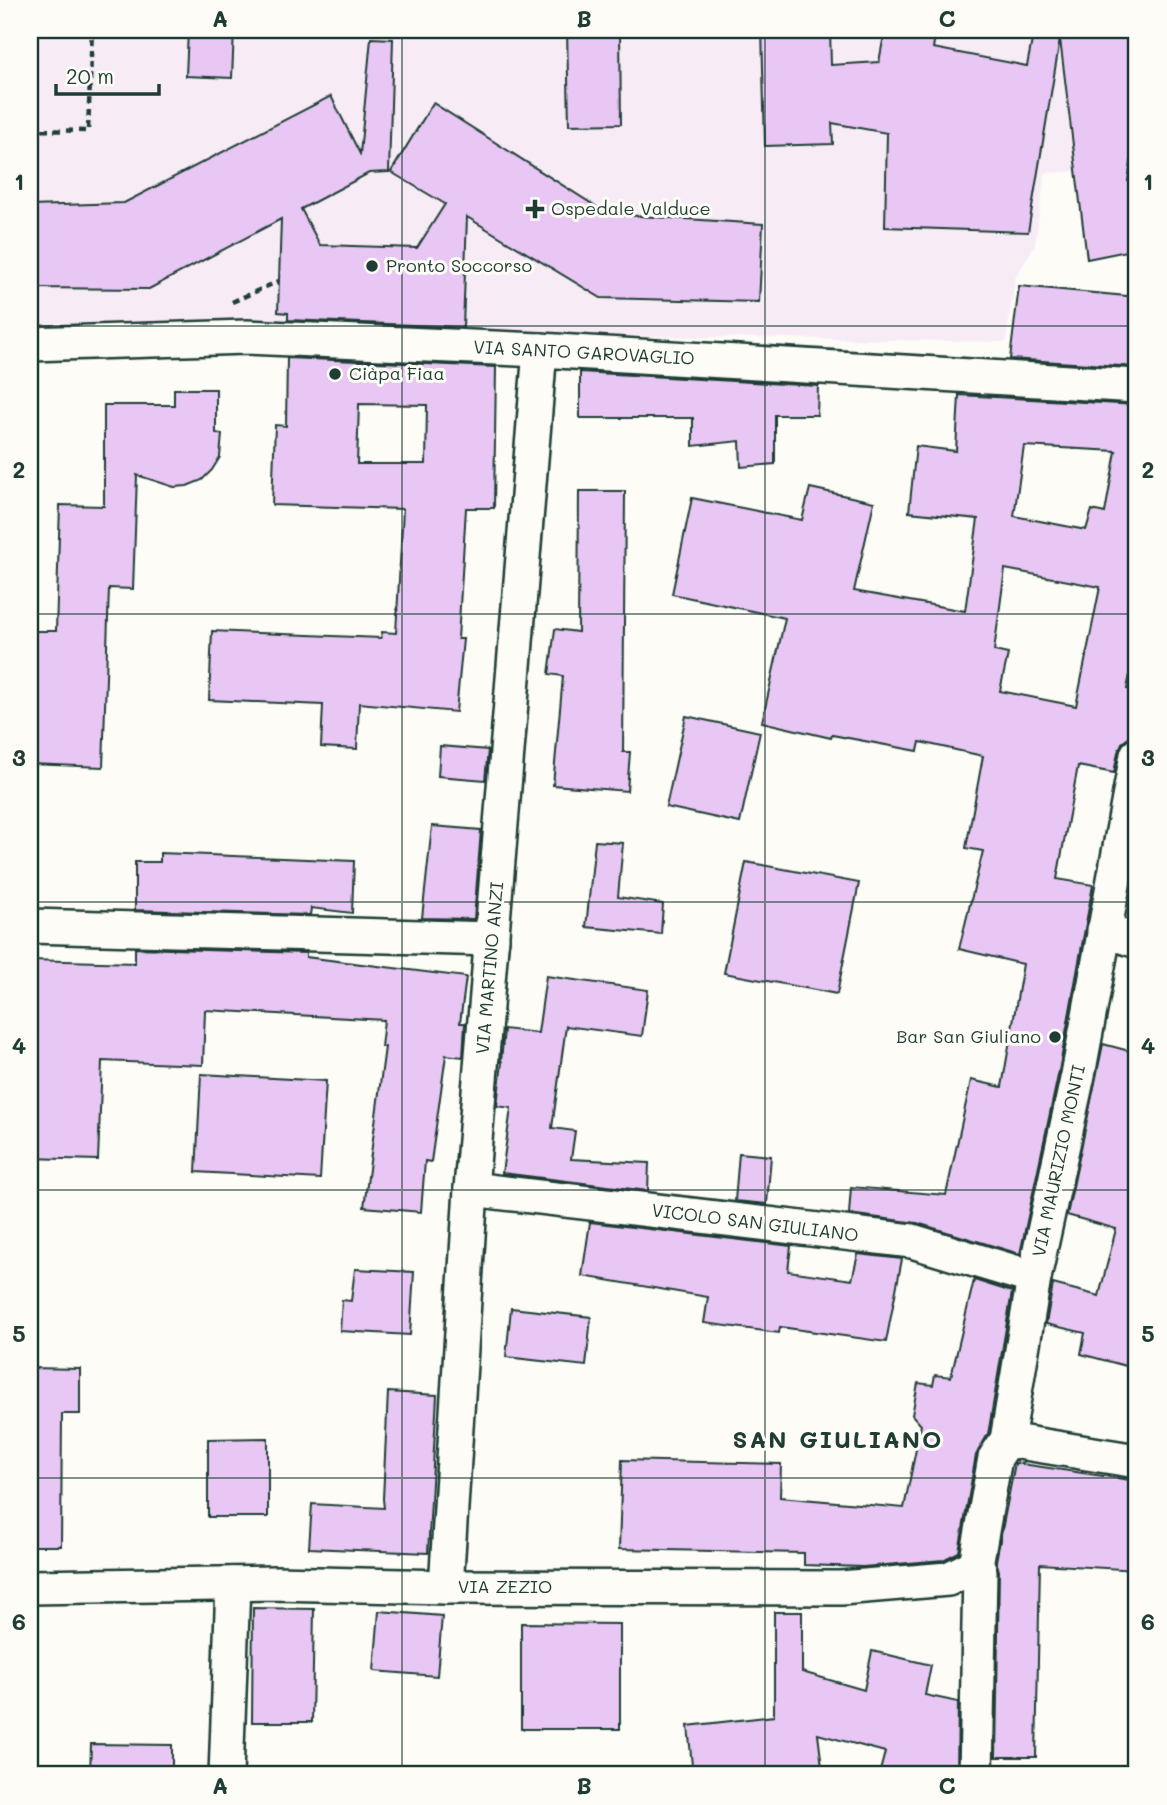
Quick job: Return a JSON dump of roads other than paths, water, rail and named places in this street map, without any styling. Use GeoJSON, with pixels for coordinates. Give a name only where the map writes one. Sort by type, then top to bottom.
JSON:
{"type":"FeatureCollection","features":[{"type":"Feature","properties":{"kind":"street","name":"VIA SANTO GAROVAGLIO"},"geometry":{"type":"LineString","coordinates":[[30,344],[246,337],[540,350],[1137,386]]}},
{"type":"Feature","properties":{"kind":"street","name":"VIA MARTINO ANZI"},"geometry":{"type":"LineString","coordinates":[[446,1587],[471,1189],[540,350]]}},
{"type":"Feature","properties":{"kind":"street","name":"VIA MAURIZIO MONTI"},"geometry":{"type":"LineString","coordinates":[[976,1775],[980,1571],[976,1565],[995,1458],[1007,1440],[1034,1278],[1078,1075],[1137,755]]}},
{"type":"Feature","properties":{"kind":"street"},"geometry":{"type":"LineString","coordinates":[[30,926],[492,939]]}},
{"type":"Feature","properties":{"kind":"street"},"geometry":{"type":"LineString","coordinates":[[1104,930],[1137,941]]}},
{"type":"Feature","properties":{"kind":"street","name":"VICOLO SAN GIULIANO"},"geometry":{"type":"LineString","coordinates":[[471,1189],[912,1241],[1034,1278]]}},
{"type":"Feature","properties":{"kind":"street"},"geometry":{"type":"LineString","coordinates":[[1007,1440],[1137,1461]]}},
{"type":"Feature","properties":{"kind":"street","name":"VIA ZEZIO"},"geometry":{"type":"LineString","coordinates":[[30,1587],[289,1583],[446,1587],[841,1588],[948,1579],[976,1565]]}},
{"type":"Feature","properties":{"kind":"street"},"geometry":{"type":"LineString","coordinates":[[226,1775],[233,1584]]}},
{"type":"Feature","properties":{"kind":"place","name":"Ospedale Valduce"},"geometry":{"type":"Point","coordinates":[535,209]}},
{"type":"Feature","properties":{"kind":"place","name":"Pronto Soccorso"},"geometry":{"type":"Point","coordinates":[372,266]}},
{"type":"Feature","properties":{"kind":"place","name":"Ciàpa Fiaa"},"geometry":{"type":"Point","coordinates":[335,374]}},
{"type":"Feature","properties":{"kind":"place","name":"Bar San Giuliano"},"geometry":{"type":"Point","coordinates":[1055,1037]}},
{"type":"Feature","properties":{"kind":"district","name":"SAN GIULIANO"},"geometry":{"type":"Point","coordinates":[838,1440]}}]}
